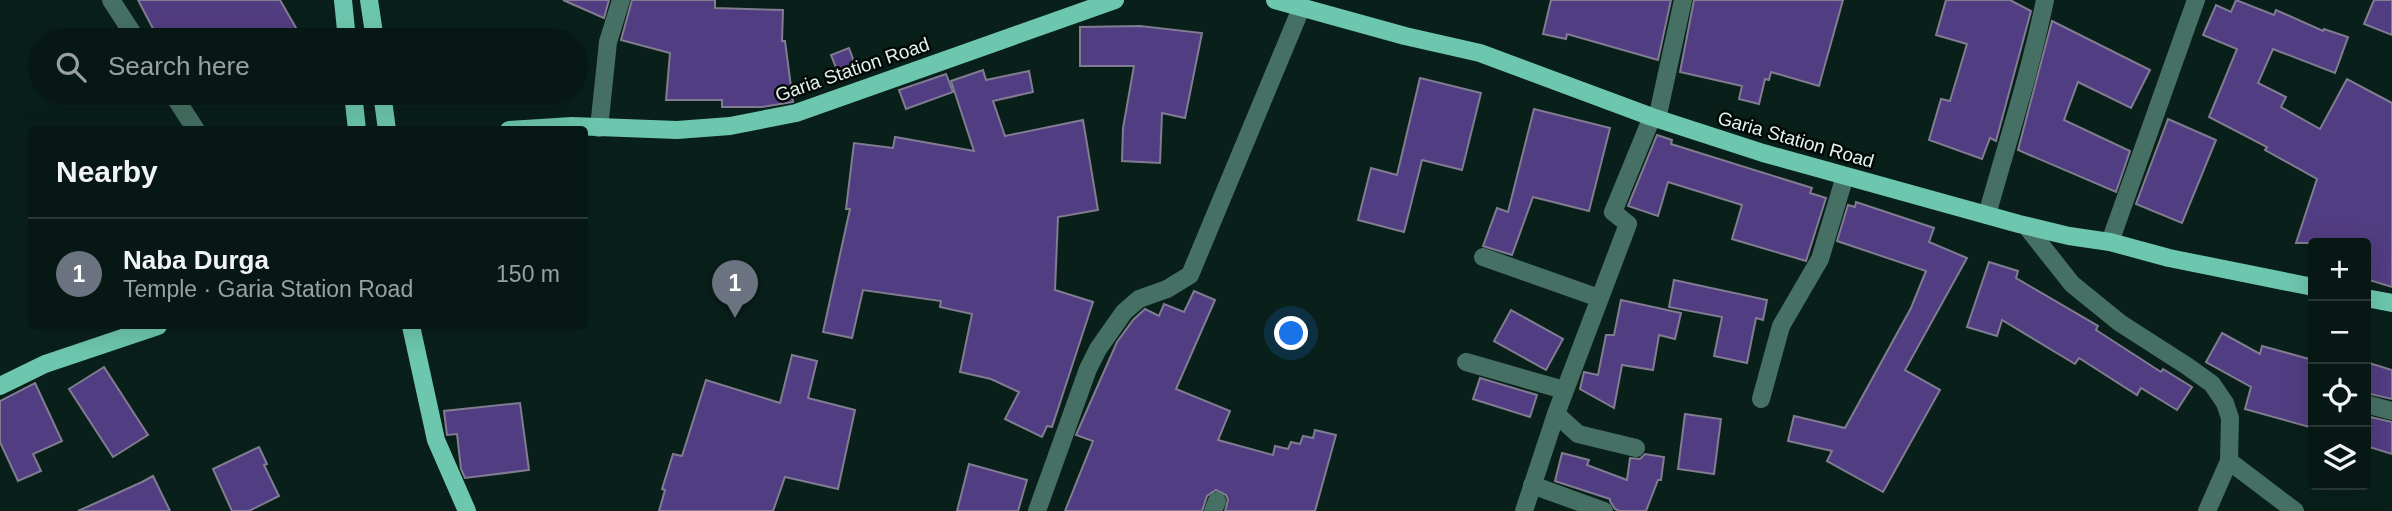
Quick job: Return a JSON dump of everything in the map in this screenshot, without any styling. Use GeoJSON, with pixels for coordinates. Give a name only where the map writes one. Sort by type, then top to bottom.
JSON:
{"type":"FeatureCollection","features":[{"type":"Feature","properties":{"kind":"main road"},"geometry":{"type":"LineString","coordinates":[[343,0],[346,28]]}},
{"type":"Feature","properties":{"kind":"main road"},"geometry":{"type":"LineString","coordinates":[[369,0],[373,28]]}},
{"type":"Feature","properties":{"kind":"main road","name":"Garia Station Road"},"geometry":{"type":"LineString","coordinates":[[588,127],[677,131],[730,126],[796,113],[1115,0]]}},
{"type":"Feature","properties":{"kind":"main road","name":"Garia Station Road"},"geometry":{"type":"LineString","coordinates":[[1275,0],[1405,36],[1480,53],[1655,118],[1845,176],[2026,226],[2308,286]]}},
{"type":"Feature","properties":{"kind":"main road"},"geometry":{"type":"LineString","coordinates":[[354,105],[357,126]]}},
{"type":"Feature","properties":{"kind":"main road"},"geometry":{"type":"LineString","coordinates":[[384,105],[386,126]]}},
{"type":"Feature","properties":{"kind":"main road"},"geometry":{"type":"LineString","coordinates":[[2371,299],[2392,303]]}},
{"type":"Feature","properties":{"kind":"main road"},"geometry":{"type":"LineString","coordinates":[[0,386],[45,364],[149,329]]}},
{"type":"Feature","properties":{"kind":"main road"},"geometry":{"type":"LineString","coordinates":[[412,329],[436,440],[467,511]]}},
{"type":"Feature","properties":{"kind":"street"},"geometry":{"type":"LineString","coordinates":[[111,0],[129,28]]}},
{"type":"Feature","properties":{"kind":"street"},"geometry":{"type":"LineString","coordinates":[[599,128],[608,42],[621,0]]}},
{"type":"Feature","properties":{"kind":"street"},"geometry":{"type":"LineString","coordinates":[[1524,511],[1564,390],[1628,224],[1613,212],[1655,118],[1683,0]]}},
{"type":"Feature","properties":{"kind":"street"},"geometry":{"type":"LineString","coordinates":[[1987,215],[2011,126],[2034,58],[2045,0]]}},
{"type":"Feature","properties":{"kind":"street"},"geometry":{"type":"LineString","coordinates":[[2110,242],[2196,0]]}},
{"type":"Feature","properties":{"kind":"street"},"geometry":{"type":"LineString","coordinates":[[1037,511],[1088,369],[1098,349],[1124,312],[1139,299],[1167,289],[1190,275],[1303,6]]}},
{"type":"Feature","properties":{"kind":"street"},"geometry":{"type":"LineString","coordinates":[[180,105],[193,126]]}},
{"type":"Feature","properties":{"kind":"street"},"geometry":{"type":"LineString","coordinates":[[1761,398],[1781,326],[1820,259],[1845,176]]}},
{"type":"Feature","properties":{"kind":"street"},"geometry":{"type":"LineString","coordinates":[[2026,226],[2072,284],[2120,323],[2212,384],[2225,403],[2230,418],[2230,461],[2207,511]]}},
{"type":"Feature","properties":{"kind":"street"},"geometry":{"type":"LineString","coordinates":[[1483,257],[1599,298]]}},
{"type":"Feature","properties":{"kind":"street"},"geometry":{"type":"LineString","coordinates":[[1466,362],[1564,390]]}},
{"type":"Feature","properties":{"kind":"street"},"geometry":{"type":"LineString","coordinates":[[2371,405],[2392,411]]}},
{"type":"Feature","properties":{"kind":"street"},"geometry":{"type":"LineString","coordinates":[[1556,414],[1578,434],[1636,448]]}},
{"type":"Feature","properties":{"kind":"street"},"geometry":{"type":"LineString","coordinates":[[2230,461],[2295,511]]}},
{"type":"Feature","properties":{"kind":"street"},"geometry":{"type":"LineString","coordinates":[[1532,485],[1604,511]]}},
{"type":"Feature","properties":{"kind":"building"},"geometry":{"type":"Polygon","coordinates":[[[138,0],[280,0],[296,28],[153,28],[138,0]]]}},
{"type":"Feature","properties":{"kind":"building"},"geometry":{"type":"Polygon","coordinates":[[[563,0],[609,0],[604,18],[563,0]]]}},
{"type":"Feature","properties":{"kind":"building"},"geometry":{"type":"Polygon","coordinates":[[[632,0],[715,0],[715,8],[783,10],[782,41],[785,41],[793,102],[762,107],[722,107],[722,100],[666,100],[670,53],[621,40],[632,0]]]}},
{"type":"Feature","properties":{"kind":"building"},"geometry":{"type":"Polygon","coordinates":[[[1551,0],[1671,0],[1658,60],[1567,34],[1566,39],[1543,34],[1551,0]]]}},
{"type":"Feature","properties":{"kind":"building"},"geometry":{"type":"Polygon","coordinates":[[[1694,0],[1843,0],[1819,86],[1771,72],[1769,80],[1765,79],[1759,104],[1739,99],[1742,86],[1680,72],[1694,0]]]}},
{"type":"Feature","properties":{"kind":"building"},"geometry":{"type":"Polygon","coordinates":[[[1946,0],[2010,0],[2031,11],[1996,141],[1990,138],[1982,159],[1929,140],[1941,99],[1950,101],[1967,44],[1936,35],[1946,0]]]}},
{"type":"Feature","properties":{"kind":"building"},"geometry":{"type":"Polygon","coordinates":[[[2236,0],[2274,15],[2276,10],[2323,31],[2324,29],[2348,37],[2335,73],[2273,49],[2258,83],[2286,97],[2281,107],[2320,129],[2347,79],[2392,103],[2392,287],[2371,281],[2371,238],[2308,238],[2308,243],[2296,243],[2317,179],[2265,150],[2267,147],[2209,117],[2237,49],[2203,35],[2216,5],[2231,12],[2236,0]]]}},
{"type":"Feature","properties":{"kind":"building"},"geometry":{"type":"Polygon","coordinates":[[[2374,0],[2392,0],[2392,35],[2364,24],[2374,0]]]}},
{"type":"Feature","properties":{"kind":"building"},"geometry":{"type":"Polygon","coordinates":[[[2052,21],[2150,70],[2131,108],[2078,82],[2064,120],[2130,151],[2116,192],[2018,150],[2052,21]]]}},
{"type":"Feature","properties":{"kind":"building"},"geometry":{"type":"Polygon","coordinates":[[[1140,26],[1202,33],[1185,118],[1162,113],[1160,163],[1122,161],[1123,128],[1134,66],[1080,66],[1080,27],[1140,26]]]}},
{"type":"Feature","properties":{"kind":"building"},"geometry":{"type":"Polygon","coordinates":[[[849,48],[858,73],[841,80],[831,55],[849,48]]]}},
{"type":"Feature","properties":{"kind":"building"},"geometry":{"type":"Polygon","coordinates":[[[983,70],[986,80],[1029,71],[1033,92],[993,101],[1005,136],[1083,120],[1098,210],[1058,217],[1055,290],[1093,302],[1052,427],[1047,426],[1042,437],[1005,419],[1019,392],[991,379],[960,372],[972,314],[940,307],[941,301],[863,290],[852,338],[823,332],[850,209],[846,209],[854,143],[893,148],[895,137],[974,151],[951,81],[983,70]]]}},
{"type":"Feature","properties":{"kind":"building"},"geometry":{"type":"Polygon","coordinates":[[[946,74],[953,92],[906,109],[899,90],[946,74]]]}},
{"type":"Feature","properties":{"kind":"building"},"geometry":{"type":"Polygon","coordinates":[[[1420,78],[1481,93],[1462,170],[1422,160],[1404,232],[1358,220],[1371,168],[1397,175],[1420,78]]]}},
{"type":"Feature","properties":{"kind":"building"},"geometry":{"type":"Polygon","coordinates":[[[1534,109],[1610,128],[1589,211],[1533,197],[1512,255],[1483,246],[1497,208],[1508,212],[1534,109]]]}},
{"type":"Feature","properties":{"kind":"building"},"geometry":{"type":"Polygon","coordinates":[[[2168,119],[2216,140],[2182,223],[2136,204],[2168,119]]]}},
{"type":"Feature","properties":{"kind":"building"},"geometry":{"type":"Polygon","coordinates":[[[1657,135],[1672,140],[1671,144],[1812,188],[1810,193],[1826,198],[1806,261],[1732,239],[1742,205],[1668,182],[1658,216],[1628,206],[1657,135]]]}},
{"type":"Feature","properties":{"kind":"building"},"geometry":{"type":"Polygon","coordinates":[[[1856,202],[1934,228],[1929,242],[1967,258],[1905,370],[1940,390],[1883,492],[1827,461],[1832,451],[1788,441],[1794,416],[1845,428],[1911,308],[1926,271],[1837,241],[1848,205],[1855,207],[1856,202]]]}},
{"type":"Feature","properties":{"kind":"building"},"geometry":{"type":"Polygon","coordinates":[[[1989,262],[2018,271],[2016,278],[2098,326],[2096,330],[2161,372],[2163,369],[2192,387],[2177,410],[2141,388],[2137,395],[2079,358],[2075,364],[2002,320],[1997,336],[1967,327],[1989,262]]]}},
{"type":"Feature","properties":{"kind":"building"},"geometry":{"type":"Polygon","coordinates":[[[1674,280],[1767,300],[1763,320],[1756,318],[1747,363],[1714,356],[1722,317],[1669,307],[1674,280]]]}},
{"type":"Feature","properties":{"kind":"building"},"geometry":{"type":"Polygon","coordinates":[[[1194,291],[1215,300],[1176,389],[1230,411],[1218,440],[1273,455],[1275,446],[1288,449],[1291,442],[1300,444],[1303,436],[1313,438],[1315,430],[1336,435],[1315,511],[1225,511],[1228,500],[1226,495],[1216,490],[1207,496],[1202,511],[1065,511],[1093,441],[1076,435],[1117,342],[1145,309],[1159,316],[1164,304],[1184,312],[1194,291]]]}},
{"type":"Feature","properties":{"kind":"building"},"geometry":{"type":"Polygon","coordinates":[[[1621,300],[1681,313],[1675,339],[1659,335],[1653,370],[1622,365],[1614,408],[1580,389],[1584,372],[1598,375],[1606,335],[1614,335],[1621,300]]]}},
{"type":"Feature","properties":{"kind":"building"},"geometry":{"type":"Polygon","coordinates":[[[1511,310],[1563,339],[1546,370],[1494,341],[1511,310]]]}},
{"type":"Feature","properties":{"kind":"building"},"geometry":{"type":"Polygon","coordinates":[[[2222,333],[2260,354],[2262,346],[2308,359],[2308,427],[2245,409],[2251,387],[2206,362],[2222,333]]]}},
{"type":"Feature","properties":{"kind":"building"},"geometry":{"type":"Polygon","coordinates":[[[792,355],[817,361],[808,398],[855,410],[838,489],[785,477],[773,511],[659,511],[665,490],[662,489],[673,454],[682,456],[706,380],[780,403],[792,355]]]}},
{"type":"Feature","properties":{"kind":"building"},"geometry":{"type":"Polygon","coordinates":[[[2371,364],[2392,370],[2392,399],[2371,394],[2371,364]]]}},
{"type":"Feature","properties":{"kind":"building"},"geometry":{"type":"Polygon","coordinates":[[[104,367],[148,435],[113,457],[69,389],[104,367]]]}},
{"type":"Feature","properties":{"kind":"building"},"geometry":{"type":"Polygon","coordinates":[[[1480,378],[1537,395],[1530,417],[1473,399],[1480,378]]]}},
{"type":"Feature","properties":{"kind":"building"},"geometry":{"type":"Polygon","coordinates":[[[35,383],[62,441],[33,454],[41,471],[18,481],[0,442],[0,401],[35,383]]]}},
{"type":"Feature","properties":{"kind":"building"},"geometry":{"type":"Polygon","coordinates":[[[520,403],[529,470],[465,478],[461,469],[457,434],[447,435],[444,411],[520,403]]]}},
{"type":"Feature","properties":{"kind":"building"},"geometry":{"type":"Polygon","coordinates":[[[1685,414],[1721,419],[1714,474],[1678,469],[1685,414]]]}},
{"type":"Feature","properties":{"kind":"building"},"geometry":{"type":"Polygon","coordinates":[[[2371,417],[2392,422],[2392,454],[2371,448],[2371,417]]]}},
{"type":"Feature","properties":{"kind":"building"},"geometry":{"type":"Polygon","coordinates":[[[259,447],[267,464],[264,465],[279,496],[249,511],[232,511],[213,469],[259,447]]]}},
{"type":"Feature","properties":{"kind":"building"},"geometry":{"type":"Polygon","coordinates":[[[1562,453],[1589,460],[1587,465],[1627,480],[1630,458],[1640,459],[1645,454],[1664,457],[1661,480],[1658,480],[1646,511],[1620,511],[1615,509],[1610,499],[1555,481],[1562,453]]]}},
{"type":"Feature","properties":{"kind":"building"},"geometry":{"type":"Polygon","coordinates":[[[969,464],[1027,480],[1018,511],[957,511],[969,464]]]}},
{"type":"Feature","properties":{"kind":"building"},"geometry":{"type":"Polygon","coordinates":[[[153,476],[170,511],[78,511],[142,482],[153,476]]]}},
{"type":"Feature","properties":{"kind":"place","name":"Naba Durga"},"geometry":{"type":"Point","coordinates":[735,318]}}]}
